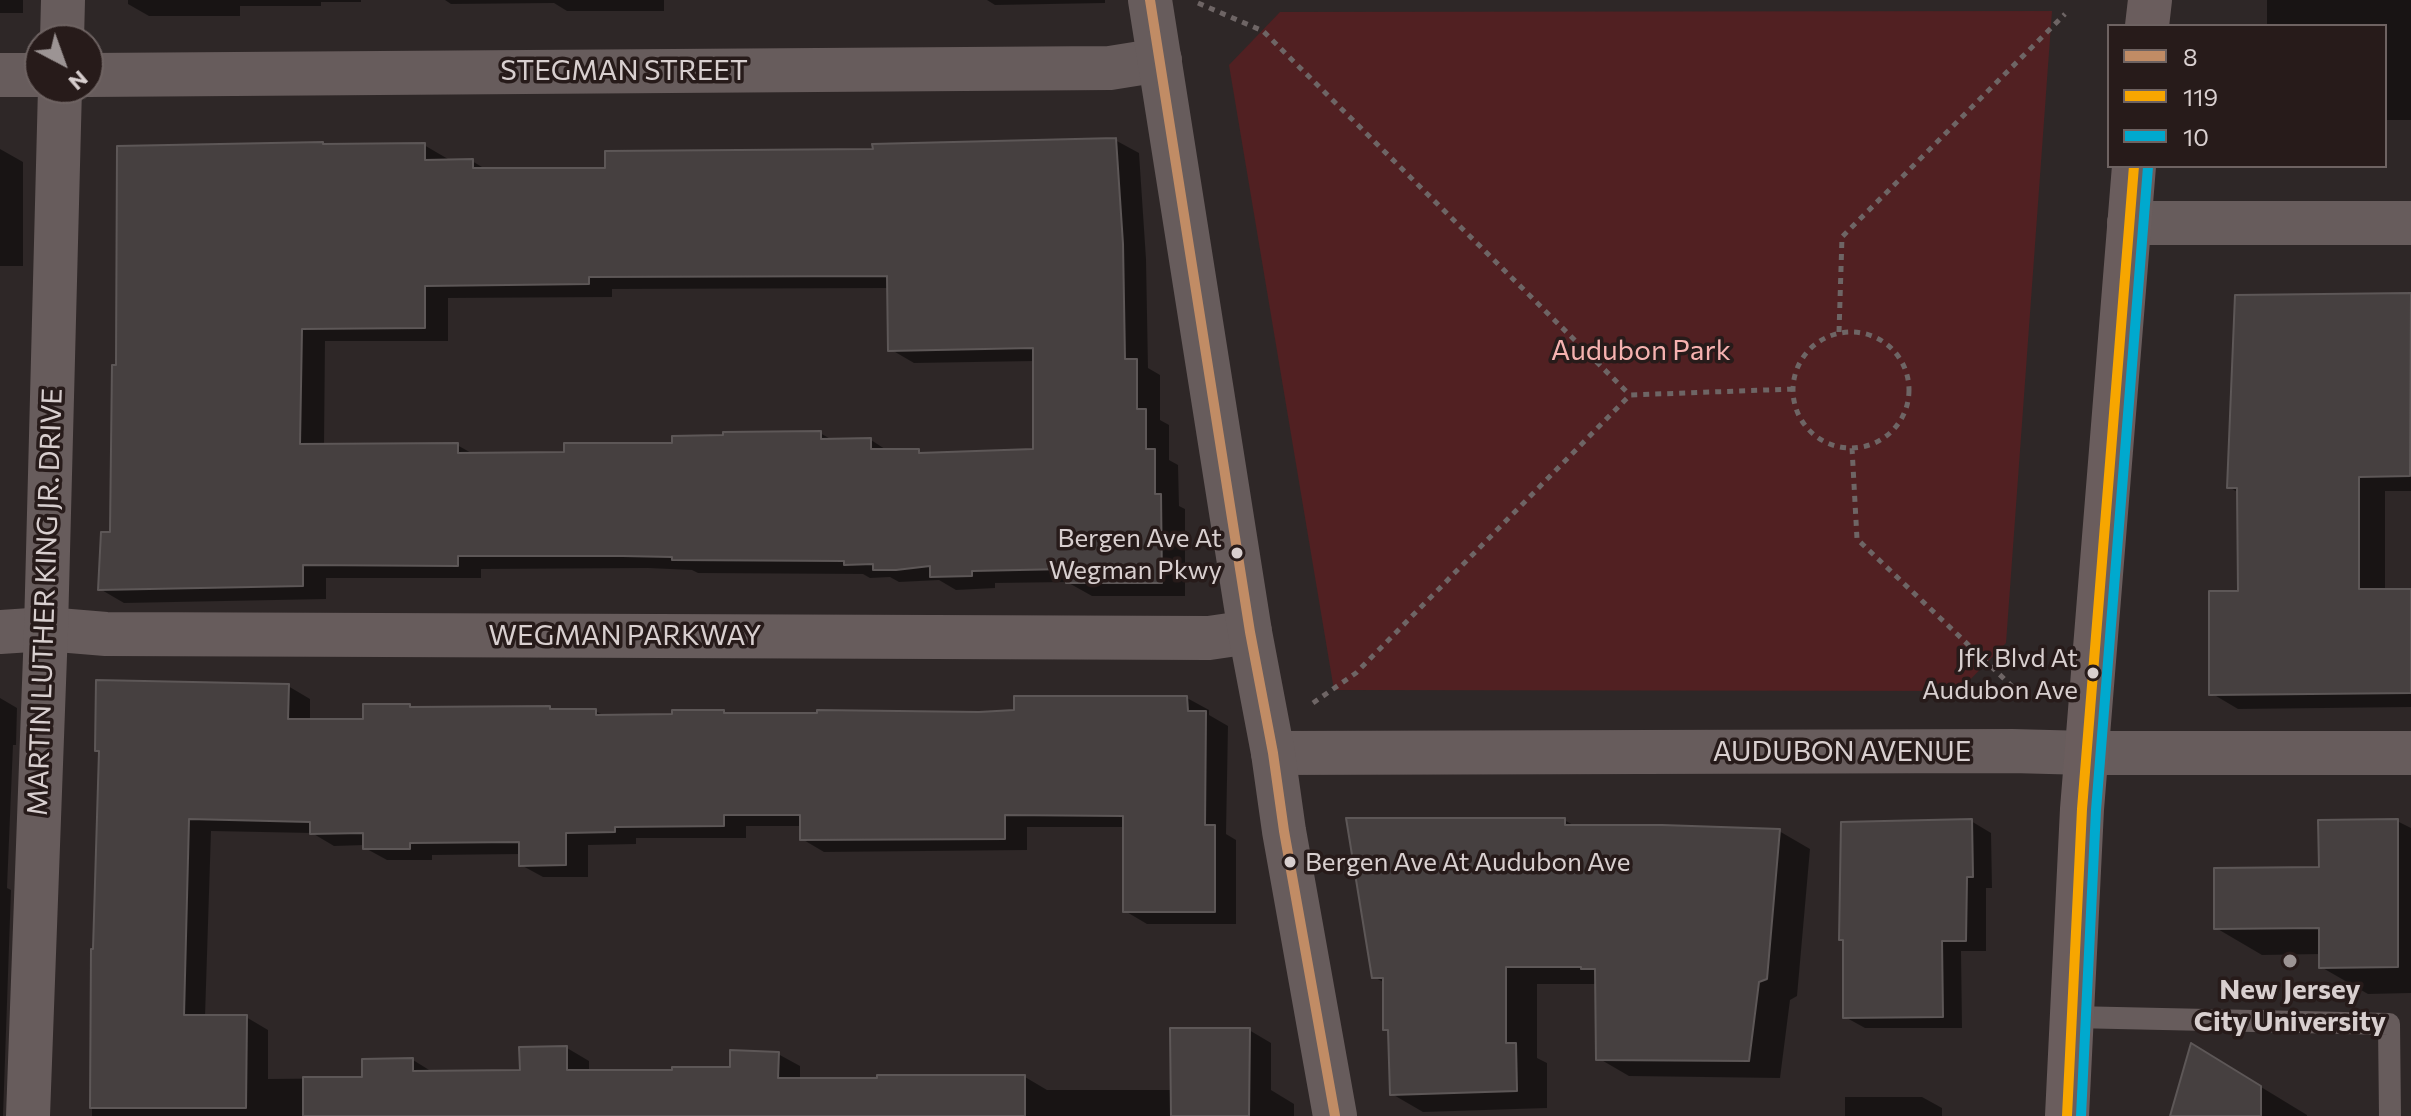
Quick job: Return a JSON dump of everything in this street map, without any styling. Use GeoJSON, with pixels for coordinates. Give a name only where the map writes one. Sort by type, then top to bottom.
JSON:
{"type":"FeatureCollection","features":[{"type":"Feature","properties":{"kind":"main road"},"geometry":{"type":"LineString","coordinates":[[2147,24],[2150,0]]}},
{"type":"Feature","properties":{"kind":"main road"},"geometry":{"type":"LineString","coordinates":[[2067,1116],[2087,753],[2134,168]]}},
{"type":"Feature","properties":{"kind":"street"},"geometry":{"type":"LineString","coordinates":[[62,24],[63,0]]}},
{"type":"Feature","properties":{"kind":"street"},"geometry":{"type":"LineString","coordinates":[[1150,0],[1250,632],[1335,1116]]}},
{"type":"Feature","properties":{"kind":"street","name":"STEGMAN STREET"},"geometry":{"type":"LineString","coordinates":[[104,75],[1110,68],[1160,60]]}},
{"type":"Feature","properties":{"kind":"street"},"geometry":{"type":"LineString","coordinates":[[0,75],[24,75]]}},
{"type":"Feature","properties":{"kind":"street","name":"MARTIN LUTHER KING JR. DRIVE"},"geometry":{"type":"LineString","coordinates":[[28,1116],[46,629],[60,104]]}},
{"type":"Feature","properties":{"kind":"street"},"geometry":{"type":"LineString","coordinates":[[2129,223],[2411,223]]}},
{"type":"Feature","properties":{"kind":"street","name":"WEGMAN PARKWAY"},"geometry":{"type":"LineString","coordinates":[[0,632],[46,629],[122,635],[1209,638],[1250,632]]}},
{"type":"Feature","properties":{"kind":"street","name":"AUDUBON AVENUE"},"geometry":{"type":"LineString","coordinates":[[1273,753],[2411,753]]}},
{"type":"Feature","properties":{"kind":"lane"},"geometry":{"type":"LineString","coordinates":[[2072,1017],[2389,1024],[2390,1116]]}},
{"type":"Feature","properties":{"kind":"path"},"geometry":{"type":"LineString","coordinates":[[1198,3],[1263,31],[1630,395]]}},
{"type":"Feature","properties":{"kind":"path"},"geometry":{"type":"LineString","coordinates":[[1839,332],[1842,237],[2065,14]]}},
{"type":"Feature","properties":{"kind":"path"},"geometry":{"type":"LineString","coordinates":[[1839,332],[1859,332],[1878,338],[1894,350],[1904,366],[1910,385],[1908,404],[1900,422],[1887,436],[1870,445],[1852,448],[1833,446],[1816,437],[1803,424],[1795,407],[1793,389],[1796,370],[1806,352],[1821,340],[1839,332]]}},
{"type":"Feature","properties":{"kind":"path"},"geometry":{"type":"LineString","coordinates":[[1313,703],[1356,673],[1630,395],[1793,389]]}},
{"type":"Feature","properties":{"kind":"path"},"geometry":{"type":"LineString","coordinates":[[1852,448],[1857,539],[2019,693]]}},
{"type":"Feature","properties":{"kind":"green space","name":"Audubon Park"},"geometry":{"type":"Polygon","coordinates":[[[2052,11],[2006,643],[1959,691],[1334,690],[1229,65],[1280,12],[2052,11]]]}},
{"type":"Feature","properties":{"kind":"building"},"geometry":{"type":"Polygon","coordinates":[[[1116,138],[1123,244],[1125,359],[1137,359],[1137,409],[1146,409],[1146,449],[1155,449],[1155,494],[1161,494],[1162,583],[1066,583],[1066,569],[972,571],[972,576],[930,577],[930,566],[873,570],[873,564],[844,565],[844,561],[458,556],[458,566],[303,565],[303,586],[98,590],[101,532],[110,532],[112,365],[116,365],[117,146],[425,143],[425,160],[473,159],[473,168],[605,168],[605,151],[873,149],[872,144],[1116,138]],[[887,276],[589,277],[589,284],[425,286],[425,328],[302,329],[300,444],[458,443],[458,453],[564,452],[564,443],[672,443],[672,436],[821,431],[821,439],[871,438],[871,449],[919,449],[919,453],[1033,449],[1033,348],[888,351],[887,276]]]}},
{"type":"Feature","properties":{"kind":"building"},"geometry":{"type":"Polygon","coordinates":[[[2411,293],[2410,476],[2359,477],[2359,589],[2411,589],[2411,693],[2209,695],[2209,591],[2238,591],[2237,488],[2227,488],[2235,295],[2411,293]]]}},
{"type":"Feature","properties":{"kind":"building"},"geometry":{"type":"Polygon","coordinates":[[[96,680],[289,684],[288,719],[363,719],[363,704],[410,704],[410,707],[550,706],[550,709],[596,709],[596,715],[672,714],[672,710],[724,710],[724,713],[817,713],[817,710],[979,712],[1014,710],[1014,696],[1187,696],[1188,711],[1206,711],[1205,825],[1215,825],[1215,912],[1123,912],[1123,816],[1005,815],[1005,839],[800,840],[800,815],[724,815],[724,826],[615,827],[615,832],[566,833],[566,865],[519,866],[519,842],[410,843],[410,849],[363,849],[363,833],[310,834],[310,822],[189,819],[184,1015],[247,1015],[246,1108],[90,1108],[91,949],[99,751],[95,751],[96,680]]]}},
{"type":"Feature","properties":{"kind":"building"},"geometry":{"type":"Polygon","coordinates":[[[1346,818],[1565,818],[1565,825],[1780,829],[1767,979],[1759,982],[1749,1061],[1596,1060],[1595,969],[1506,967],[1506,1043],[1516,1043],[1517,1091],[1390,1095],[1388,1030],[1383,1030],[1383,978],[1372,978],[1346,818]]]}},
{"type":"Feature","properties":{"kind":"building"},"geometry":{"type":"Polygon","coordinates":[[[1972,819],[1973,877],[1967,877],[1966,941],[1942,941],[1943,1017],[1843,1018],[1843,940],[1839,940],[1841,822],[1972,819]]]}},
{"type":"Feature","properties":{"kind":"building"},"geometry":{"type":"Polygon","coordinates":[[[2398,819],[2398,967],[2319,968],[2319,928],[2214,929],[2214,868],[2319,867],[2318,820],[2398,819]]]}},
{"type":"Feature","properties":{"kind":"building"},"geometry":{"type":"Polygon","coordinates":[[[1170,1028],[1250,1028],[1249,1116],[1171,1116],[1170,1028]]]}},
{"type":"Feature","properties":{"kind":"building"},"geometry":{"type":"Polygon","coordinates":[[[2191,1043],[2261,1086],[2261,1116],[2170,1116],[2191,1043]]]}},
{"type":"Feature","properties":{"kind":"building"},"geometry":{"type":"Polygon","coordinates":[[[567,1046],[567,1070],[730,1067],[730,1050],[779,1052],[778,1078],[1025,1075],[1025,1116],[303,1116],[303,1077],[362,1077],[362,1059],[413,1058],[413,1071],[520,1070],[519,1047],[567,1046]]]}},
{"type":"Feature","properties":{"kind":"transit line","name":"8"},"geometry":{"type":"LineString","coordinates":[[1150,0],[1250,632],[1335,1116]]}},
{"type":"Feature","properties":{"kind":"transit line","name":"119"},"geometry":{"type":"LineString","coordinates":[[2067,1116],[2082,809],[2134,168]]}},
{"type":"Feature","properties":{"kind":"transit line","name":"10"},"geometry":{"type":"LineString","coordinates":[[2081,1116],[2096,810],[2148,168]]}},
{"type":"Feature","properties":{"kind":"place","name":"Bergen Ave At Wegman Pkwy"},"geometry":{"type":"Point","coordinates":[1237,553]}},
{"type":"Feature","properties":{"kind":"place","name":"Jfk Blvd At Audubon Ave"},"geometry":{"type":"Point","coordinates":[2093,673]}},
{"type":"Feature","properties":{"kind":"place","name":"Bergen Ave At Audubon Ave"},"geometry":{"type":"Point","coordinates":[1290,862]}},
{"type":"Feature","properties":{"kind":"place","name":"New Jersey City University"},"geometry":{"type":"Point","coordinates":[2290,961]}}]}
